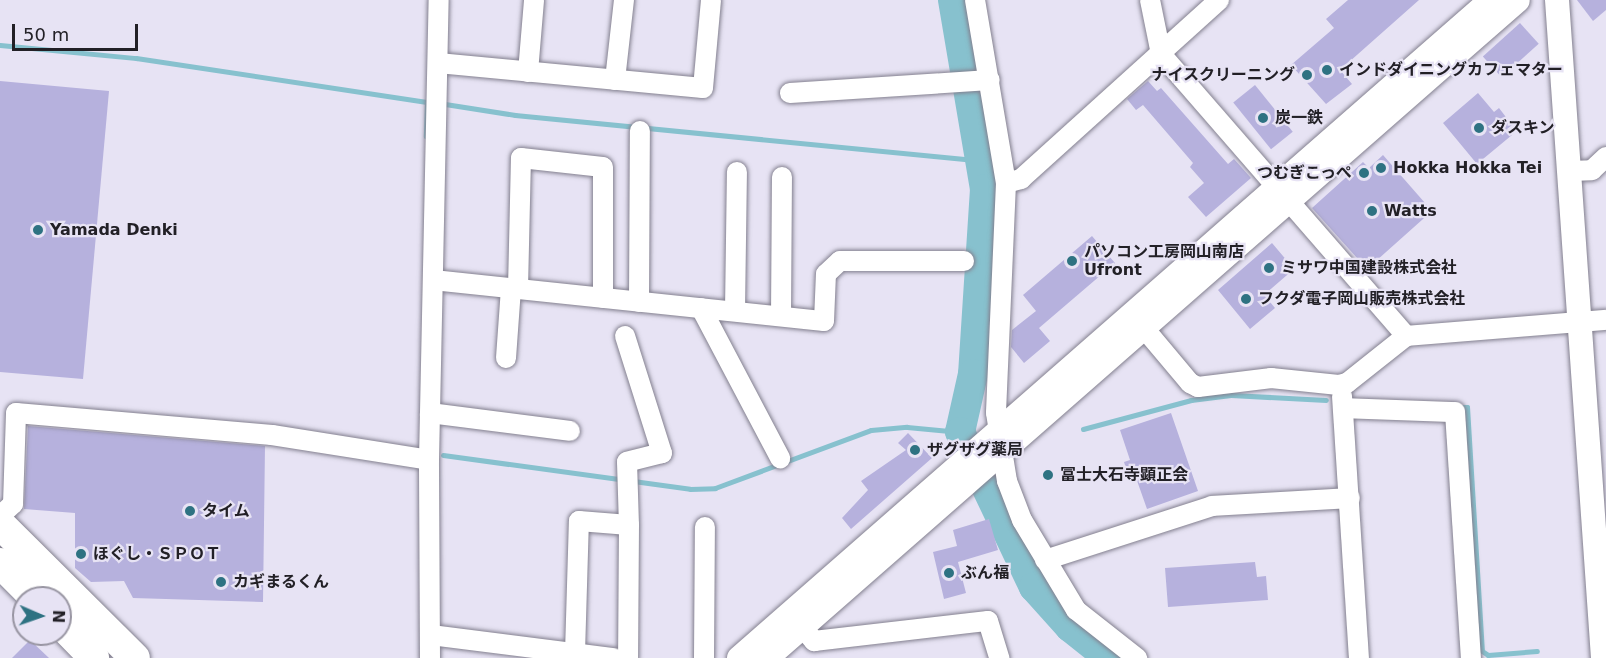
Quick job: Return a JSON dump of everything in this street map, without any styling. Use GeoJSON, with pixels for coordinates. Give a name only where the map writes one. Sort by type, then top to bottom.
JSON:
{"type":"FeatureCollection","features":[{"type":"Feature","properties":{"kind":"main road"},"geometry":{"type":"LineString","coordinates":[[0,524],[135,658]]}},
{"type":"Feature","properties":{"kind":"main road"},"geometry":{"type":"LineString","coordinates":[[0,563],[23,586]]}},
{"type":"Feature","properties":{"kind":"main road"},"geometry":{"type":"LineString","coordinates":[[72,635],[94,658]]}},
{"type":"Feature","properties":{"kind":"street"},"geometry":{"type":"LineString","coordinates":[[430,658],[429,460],[439,0]]}},
{"type":"Feature","properties":{"kind":"street"},"geometry":{"type":"LineString","coordinates":[[528,72],[534,0]]}},
{"type":"Feature","properties":{"kind":"street"},"geometry":{"type":"LineString","coordinates":[[615,80],[624,0]]}},
{"type":"Feature","properties":{"kind":"street"},"geometry":{"type":"LineString","coordinates":[[438,63],[703,88],[711,0]]}},
{"type":"Feature","properties":{"kind":"street"},"geometry":{"type":"LineString","coordinates":[[975,0],[985,80],[1006,183],[991,449],[1014,501],[1045,560],[1077,610],[1137,658]]}},
{"type":"Feature","properties":{"kind":"street"},"geometry":{"type":"LineString","coordinates":[[1150,0],[1161,54],[1406,336]]}},
{"type":"Feature","properties":{"kind":"street"},"geometry":{"type":"LineString","coordinates":[[1006,183],[1020,179],[1219,0]]}},
{"type":"Feature","properties":{"kind":"street"},"geometry":{"type":"LineString","coordinates":[[991,449],[1143,327],[1491,0]]}},
{"type":"Feature","properties":{"kind":"street"},"geometry":{"type":"LineString","coordinates":[[767,658],[991,449],[1282,195],[1518,0]]}},
{"type":"Feature","properties":{"kind":"street"},"geometry":{"type":"LineString","coordinates":[[1557,0],[1603,658]]}},
{"type":"Feature","properties":{"kind":"street"},"geometry":{"type":"LineString","coordinates":[[790,93],[985,80]]}},
{"type":"Feature","properties":{"kind":"street"},"geometry":{"type":"LineString","coordinates":[[639,302],[640,131]]}},
{"type":"Feature","properties":{"kind":"street"},"geometry":{"type":"LineString","coordinates":[[1569,171],[1592,170],[1606,157]]}},
{"type":"Feature","properties":{"kind":"street"},"geometry":{"type":"LineString","coordinates":[[506,358],[514,289],[521,158],[603,166],[603,298]]}},
{"type":"Feature","properties":{"kind":"street"},"geometry":{"type":"LineString","coordinates":[[735,311],[736,172]]}},
{"type":"Feature","properties":{"kind":"street"},"geometry":{"type":"LineString","coordinates":[[781,316],[782,177]]}},
{"type":"Feature","properties":{"kind":"street"},"geometry":{"type":"LineString","coordinates":[[433,280],[824,321],[826,274],[840,261],[963,261]]}},
{"type":"Feature","properties":{"kind":"street"},"geometry":{"type":"LineString","coordinates":[[701,308],[780,458]]}},
{"type":"Feature","properties":{"kind":"street"},"geometry":{"type":"LineString","coordinates":[[1143,327],[1190,383],[1198,387],[1271,378],[1339,385],[1347,383],[1406,336],[1606,320]]}},
{"type":"Feature","properties":{"kind":"street"},"geometry":{"type":"LineString","coordinates":[[625,336],[662,453],[627,462],[629,481],[628,658]]}},
{"type":"Feature","properties":{"kind":"street"},"geometry":{"type":"LineString","coordinates":[[1339,385],[1344,408],[1359,658]]}},
{"type":"Feature","properties":{"kind":"street"},"geometry":{"type":"LineString","coordinates":[[1344,408],[1455,412],[1471,658]]}},
{"type":"Feature","properties":{"kind":"street"},"geometry":{"type":"LineString","coordinates":[[0,516],[13,504],[16,413],[272,435],[429,460]]}},
{"type":"Feature","properties":{"kind":"street"},"geometry":{"type":"LineString","coordinates":[[430,413],[570,431]]}},
{"type":"Feature","properties":{"kind":"street"},"geometry":{"type":"LineString","coordinates":[[1045,560],[1212,506],[1350,498]]}},
{"type":"Feature","properties":{"kind":"street"},"geometry":{"type":"LineString","coordinates":[[575,653],[579,521],[629,525]]}},
{"type":"Feature","properties":{"kind":"street"},"geometry":{"type":"LineString","coordinates":[[704,658],[705,527]]}},
{"type":"Feature","properties":{"kind":"street"},"geometry":{"type":"LineString","coordinates":[[739,658],[792,635],[814,641],[988,621],[999,658]]}},
{"type":"Feature","properties":{"kind":"street"},"geometry":{"type":"LineString","coordinates":[[430,635],[614,658]]}},
{"type":"Feature","properties":{"kind":"building"},"geometry":{"type":"Polygon","coordinates":[[[1348,0],[1419,0],[1340,70],[1352,84],[1326,104],[1291,65],[1334,28],[1326,19],[1348,0]]]}},
{"type":"Feature","properties":{"kind":"building"},"geometry":{"type":"Polygon","coordinates":[[[1577,0],[1606,0],[1606,10],[1593,21],[1577,0]]]}},
{"type":"Feature","properties":{"kind":"building"},"geometry":{"type":"Polygon","coordinates":[[[1520,23],[1539,44],[1502,77],[1483,56],[1520,23]]]}},
{"type":"Feature","properties":{"kind":"building"},"geometry":{"type":"Polygon","coordinates":[[[0,81],[109,91],[83,379],[0,372],[0,81]]]}},
{"type":"Feature","properties":{"kind":"building"},"geometry":{"type":"Polygon","coordinates":[[[1148,81],[1157,91],[1161,88],[1228,164],[1234,159],[1251,178],[1206,217],[1188,197],[1204,183],[1190,167],[1193,163],[1143,105],[1136,110],[1127,99],[1148,81]]]}},
{"type":"Feature","properties":{"kind":"building"},"geometry":{"type":"Polygon","coordinates":[[[1255,85],[1293,132],[1271,149],[1233,103],[1255,85]]]}},
{"type":"Feature","properties":{"kind":"building"},"geometry":{"type":"Polygon","coordinates":[[[1478,93],[1494,112],[1499,108],[1512,125],[1507,129],[1512,135],[1477,164],[1443,123],[1478,93]]]}},
{"type":"Feature","properties":{"kind":"building"},"geometry":{"type":"Polygon","coordinates":[[[1383,155],[1432,211],[1367,269],[1312,208],[1363,162],[1369,168],[1383,155]]]}},
{"type":"Feature","properties":{"kind":"building"},"geometry":{"type":"Polygon","coordinates":[[[1092,236],[1115,263],[1039,328],[1050,341],[1024,363],[1011,347],[1012,330],[1036,311],[1023,295],[1092,236]]]}},
{"type":"Feature","properties":{"kind":"building"},"geometry":{"type":"Polygon","coordinates":[[[1272,243],[1294,269],[1264,295],[1275,308],[1250,329],[1218,290],[1272,243]]]}},
{"type":"Feature","properties":{"kind":"building"},"geometry":{"type":"Polygon","coordinates":[[[1171,413],[1198,491],[1147,509],[1135,475],[1129,478],[1124,462],[1130,460],[1120,430],[1171,413]]]}},
{"type":"Feature","properties":{"kind":"building"},"geometry":{"type":"Polygon","coordinates":[[[28,426],[265,446],[263,602],[133,598],[124,581],[91,582],[75,568],[75,513],[24,509],[28,426]]]}},
{"type":"Feature","properties":{"kind":"building"},"geometry":{"type":"Polygon","coordinates":[[[908,433],[932,458],[851,529],[842,518],[868,490],[861,481],[906,450],[898,443],[908,433]]]}},
{"type":"Feature","properties":{"kind":"building"},"geometry":{"type":"Polygon","coordinates":[[[989,519],[998,550],[958,562],[966,593],[944,599],[933,552],[957,546],[953,530],[989,519]]]}},
{"type":"Feature","properties":{"kind":"building"},"geometry":{"type":"Polygon","coordinates":[[[1255,562],[1257,577],[1266,576],[1268,600],[1168,607],[1165,568],[1255,562]]]}},
{"type":"Feature","properties":{"kind":"building"},"geometry":{"type":"Polygon","coordinates":[[[24,646],[36,646],[49,658],[12,658],[24,646]]]}},
{"type":"Feature","properties":{"kind":"waterway"},"geometry":{"type":"LineString","coordinates":[[953,0],[985,189],[973,374],[960,432],[1034,587],[1070,627],[1109,658]]}},
{"type":"Feature","properties":{"kind":"waterway"},"geometry":{"type":"LineString","coordinates":[[0,45],[136,58],[427,102],[426,136]]}},
{"type":"Feature","properties":{"kind":"waterway"},"geometry":{"type":"LineString","coordinates":[[445,104],[515,115],[980,161]]}},
{"type":"Feature","properties":{"kind":"waterway"},"geometry":{"type":"LineString","coordinates":[[1083,429],[1191,400],[1231,395],[1326,400]]}},
{"type":"Feature","properties":{"kind":"waterway"},"geometry":{"type":"LineString","coordinates":[[1458,407],[1467,407],[1482,651],[1488,655],[1537,651]]}},
{"type":"Feature","properties":{"kind":"waterway"},"geometry":{"type":"LineString","coordinates":[[443,455],[690,489],[715,488],[871,430],[907,427],[960,432]]}},
{"type":"Feature","properties":{"kind":"place","name":"インドダイニングカフェマター"},"geometry":{"type":"Point","coordinates":[1327,70]}},
{"type":"Feature","properties":{"kind":"place","name":"ナイスクリーニング"},"geometry":{"type":"Point","coordinates":[1307,75]}},
{"type":"Feature","properties":{"kind":"place","name":"炭一鉄"},"geometry":{"type":"Point","coordinates":[1263,118]}},
{"type":"Feature","properties":{"kind":"place","name":"ダスキン"},"geometry":{"type":"Point","coordinates":[1479,128]}},
{"type":"Feature","properties":{"kind":"place","name":"Hokka Hokka Tei"},"geometry":{"type":"Point","coordinates":[1381,168]}},
{"type":"Feature","properties":{"kind":"place","name":"つむぎこっぺ"},"geometry":{"type":"Point","coordinates":[1364,173]}},
{"type":"Feature","properties":{"kind":"place","name":"Watts"},"geometry":{"type":"Point","coordinates":[1372,211]}},
{"type":"Feature","properties":{"kind":"place","name":"Yamada Denki"},"geometry":{"type":"Point","coordinates":[38,230]}},
{"type":"Feature","properties":{"kind":"place","name":"パソコン工房岡山南店 Ufront"},"geometry":{"type":"Point","coordinates":[1072,261]}},
{"type":"Feature","properties":{"kind":"place","name":"ミサワ中国建設株式会社"},"geometry":{"type":"Point","coordinates":[1269,268]}},
{"type":"Feature","properties":{"kind":"place","name":"フクダ電子岡山販売株式会社"},"geometry":{"type":"Point","coordinates":[1246,299]}},
{"type":"Feature","properties":{"kind":"place","name":"ザグザグ薬局"},"geometry":{"type":"Point","coordinates":[915,450]}},
{"type":"Feature","properties":{"kind":"place","name":"冨士大石寺顕正会"},"geometry":{"type":"Point","coordinates":[1048,475]}},
{"type":"Feature","properties":{"kind":"place","name":"タイム"},"geometry":{"type":"Point","coordinates":[190,511]}},
{"type":"Feature","properties":{"kind":"place","name":"ほぐし・ＳＰＯＴ"},"geometry":{"type":"Point","coordinates":[81,554]}},
{"type":"Feature","properties":{"kind":"place","name":"ぶん福"},"geometry":{"type":"Point","coordinates":[949,573]}},
{"type":"Feature","properties":{"kind":"place","name":"カギまるくん"},"geometry":{"type":"Point","coordinates":[221,582]}}]}
